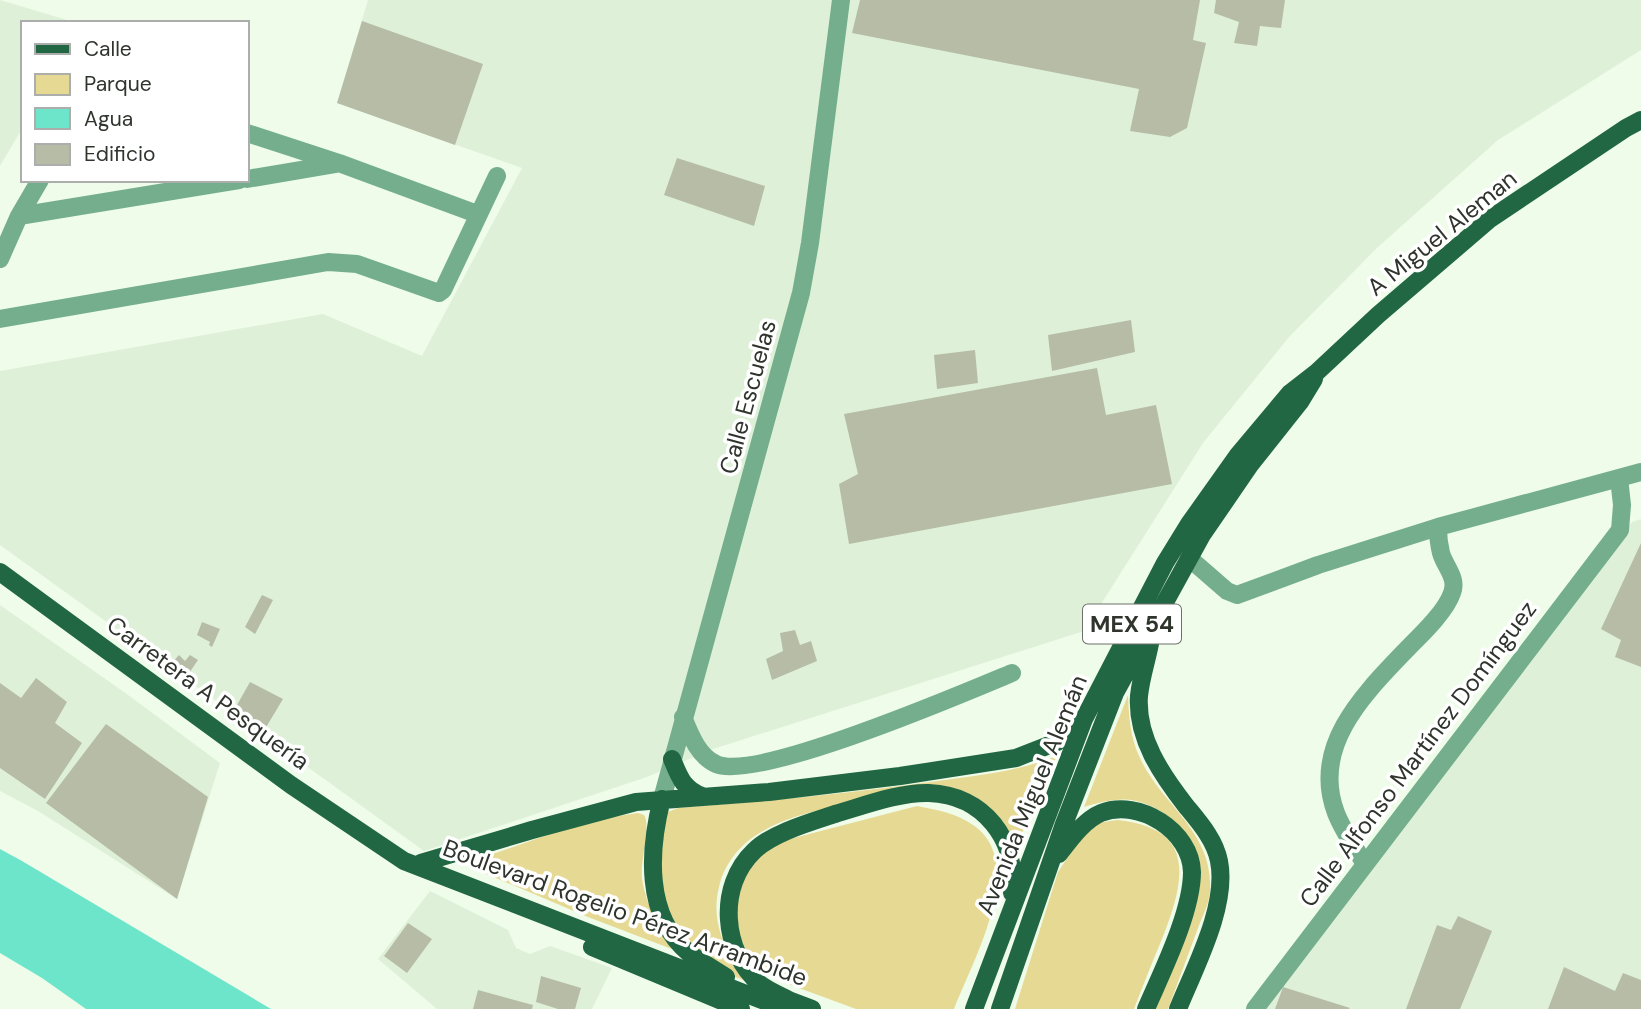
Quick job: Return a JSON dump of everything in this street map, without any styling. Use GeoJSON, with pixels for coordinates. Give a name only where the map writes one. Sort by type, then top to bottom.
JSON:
{"type":"FeatureCollection","features":[{"type":"Feature","properties":{"kind":"main road","name":"A Miguel Aleman"},"geometry":{"type":"LineString","coordinates":[[1317,372],[1490,219],[1641,120]]}},
{"type":"Feature","properties":{"kind":"main road","name":"Avenida Miguel Alemán"},"geometry":{"type":"LineString","coordinates":[[974,1009],[1084,719],[1165,563],[1189,524],[1244,460],[1300,402],[1317,372]]}},
{"type":"Feature","properties":{"kind":"main road","name":"Avenida Miguel Alemán"},"geometry":{"type":"LineString","coordinates":[[1000,1009],[1050,865],[1115,693],[1244,460]]}},
{"type":"Feature","properties":{"kind":"main road","name":"Carretera A Pesquería"},"geometry":{"type":"LineString","coordinates":[[0,572],[291,785],[390,850],[419,865]]}},
{"type":"Feature","properties":{"kind":"main road"},"geometry":{"type":"LineString","coordinates":[[1154,619],[1139,696],[1142,732],[1164,775],[1215,846],[1220,874],[1218,902],[1212,922],[1178,1009]]}},
{"type":"Feature","properties":{"kind":"main road"},"geometry":{"type":"LineString","coordinates":[[741,1009],[424,877],[419,865],[610,808],[663,799],[769,792],[900,776],[1016,758],[1057,742],[1084,719]]}},
{"type":"Feature","properties":{"kind":"main road"},"geometry":{"type":"LineString","coordinates":[[672,759],[683,784],[691,792],[702,796]]}},
{"type":"Feature","properties":{"kind":"main road"},"geometry":{"type":"LineString","coordinates":[[789,1005],[751,974],[734,947],[730,930],[731,891],[736,873],[764,842],[817,820],[869,805],[927,793],[951,796],[994,822],[1006,842],[1013,866],[1010,914]]}},
{"type":"Feature","properties":{"kind":"main road"},"geometry":{"type":"LineString","coordinates":[[663,799],[656,823],[654,891],[671,931],[689,953],[726,977]]}},
{"type":"Feature","properties":{"kind":"main road"},"geometry":{"type":"LineString","coordinates":[[1050,865],[1083,827],[1100,814],[1111,811],[1147,815],[1172,830],[1180,840],[1192,869],[1188,898],[1167,961],[1146,1009]]}},
{"type":"Feature","properties":{"kind":"main road","name":"Boulevard Rogelio Pérez Arrambide"},"geometry":{"type":"LineString","coordinates":[[419,865],[789,1005],[812,1009]]}},
{"type":"Feature","properties":{"kind":"main road","name":"Boulevard Rogelio Pérez Arrambide"},"geometry":{"type":"LineString","coordinates":[[533,908],[726,977],[789,1005]]}},
{"type":"Feature","properties":{"kind":"street","name":"Calle Escuelas"},"geometry":{"type":"LineString","coordinates":[[663,799],[683,717],[801,293],[810,243],[841,0]]}},
{"type":"Feature","properties":{"kind":"street"},"geometry":{"type":"LineString","coordinates":[[248,133],[339,163],[477,214]]}},
{"type":"Feature","properties":{"kind":"street"},"geometry":{"type":"LineString","coordinates":[[248,179],[339,163]]}},
{"type":"Feature","properties":{"kind":"street"},"geometry":{"type":"LineString","coordinates":[[0,319],[328,262],[358,264],[439,293],[443,290],[497,176]]}},
{"type":"Feature","properties":{"kind":"street"},"geometry":{"type":"LineString","coordinates":[[0,259],[19,216],[39,182]]}},
{"type":"Feature","properties":{"kind":"street"},"geometry":{"type":"LineString","coordinates":[[19,216],[227,182]]}},
{"type":"Feature","properties":{"kind":"street"},"geometry":{"type":"LineString","coordinates":[[1189,558],[1227,591],[1237,595],[1246,594],[1318,565],[1438,527],[1641,472]]}},
{"type":"Feature","properties":{"kind":"street","name":"Calle Alfonso Martínez Domínguez"},"geometry":{"type":"LineString","coordinates":[[1255,1009],[1620,530],[1622,505],[1619,478]]}},
{"type":"Feature","properties":{"kind":"street"},"geometry":{"type":"LineString","coordinates":[[1365,864],[1336,813],[1328,782],[1329,763],[1337,740],[1354,709],[1420,636],[1446,605],[1452,593],[1454,583],[1440,549],[1438,527]]}},
{"type":"Feature","properties":{"kind":"street"},"geometry":{"type":"LineString","coordinates":[[683,717],[699,749],[714,764],[750,766],[862,732],[1012,673]]}},
{"type":"Feature","properties":{"kind":"shaded area"},"geometry":{"type":"Polygon","coordinates":[[[0,0],[70,21],[21,21],[21,130],[0,166],[0,0]]]}},
{"type":"Feature","properties":{"kind":"shaded area"},"geometry":{"type":"Polygon","coordinates":[[[368,0],[1641,0],[1641,50],[1498,140],[1378,247],[1289,337],[1203,443],[1084,631],[713,749],[647,777],[424,851],[0,545],[0,371],[323,314],[422,356],[522,168],[337,103],[368,0]]]}},
{"type":"Feature","properties":{"kind":"shaded area"},"geometry":{"type":"Polygon","coordinates":[[[1641,519],[1641,1009],[1266,1009],[1632,522],[1641,519]]]}},
{"type":"Feature","properties":{"kind":"shaded area"},"geometry":{"type":"Polygon","coordinates":[[[0,605],[220,763],[177,899],[38,811],[0,791],[0,605]]]}},
{"type":"Feature","properties":{"kind":"shaded area"},"geometry":{"type":"Polygon","coordinates":[[[430,891],[508,930],[516,948],[530,954],[550,946],[612,968],[592,1009],[437,1009],[378,959],[430,891]]]}},
{"type":"Feature","properties":{"kind":"green space"},"geometry":{"type":"Polygon","coordinates":[[[1128,695],[1132,735],[1140,758],[1149,775],[1195,835],[1204,852],[1209,871],[1208,901],[1168,1009],[1156,1009],[1186,933],[1199,888],[1198,858],[1193,845],[1175,822],[1150,806],[1136,801],[1103,802],[1084,807],[1128,695]]]}},
{"type":"Feature","properties":{"kind":"green space"},"geometry":{"type":"Polygon","coordinates":[[[1057,756],[1016,846],[1004,828],[961,795],[858,803],[820,810],[786,820],[755,836],[732,857],[719,887],[717,900],[718,925],[722,937],[746,981],[733,976],[702,955],[673,924],[658,884],[662,828],[668,812],[678,808],[836,794],[978,775],[1010,770],[1057,756]]]}},
{"type":"Feature","properties":{"kind":"green space"},"geometry":{"type":"Polygon","coordinates":[[[917,806],[953,815],[973,825],[989,842],[996,863],[996,888],[991,914],[954,1009],[856,1009],[780,981],[758,966],[748,954],[737,930],[735,912],[742,879],[755,860],[769,847],[790,839],[917,806]]]}},
{"type":"Feature","properties":{"kind":"green space"},"geometry":{"type":"Polygon","coordinates":[[[638,813],[644,815],[646,820],[642,871],[644,889],[655,917],[677,951],[470,867],[473,861],[554,833],[638,813]]]}},
{"type":"Feature","properties":{"kind":"green space"},"geometry":{"type":"Polygon","coordinates":[[[1117,820],[1143,825],[1162,834],[1173,846],[1178,862],[1176,898],[1134,1009],[1015,1009],[1058,872],[1083,834],[1098,823],[1117,820]]]}},
{"type":"Feature","properties":{"kind":"water"},"geometry":{"type":"Polygon","coordinates":[[[0,849],[271,1009],[86,1009],[0,953],[0,849]]]}},
{"type":"Feature","properties":{"kind":"building"},"geometry":{"type":"Polygon","coordinates":[[[860,0],[1200,0],[1193,40],[1206,43],[1187,128],[1170,137],[1130,131],[1139,89],[852,33],[860,0]]]}},
{"type":"Feature","properties":{"kind":"building"},"geometry":{"type":"Polygon","coordinates":[[[1216,0],[1285,0],[1281,28],[1260,26],[1257,46],[1234,43],[1239,22],[1214,13],[1216,0]]]}},
{"type":"Feature","properties":{"kind":"building"},"geometry":{"type":"Polygon","coordinates":[[[362,21],[483,64],[455,145],[337,103],[362,21]]]}},
{"type":"Feature","properties":{"kind":"building"},"geometry":{"type":"Polygon","coordinates":[[[677,158],[765,186],[754,226],[664,195],[677,158]]]}},
{"type":"Feature","properties":{"kind":"building"},"geometry":{"type":"Polygon","coordinates":[[[1131,320],[1135,352],[1052,371],[1048,335],[1131,320]]]}},
{"type":"Feature","properties":{"kind":"building"},"geometry":{"type":"Polygon","coordinates":[[[975,350],[978,383],[937,389],[934,355],[975,350]]]}},
{"type":"Feature","properties":{"kind":"building"},"geometry":{"type":"Polygon","coordinates":[[[1097,368],[1106,415],[1156,405],[1172,484],[849,544],[839,484],[858,474],[844,414],[1097,368]]]}},
{"type":"Feature","properties":{"kind":"building"},"geometry":{"type":"Polygon","coordinates":[[[1641,543],[1641,667],[1615,657],[1621,640],[1601,629],[1641,543]]]}},
{"type":"Feature","properties":{"kind":"building"},"geometry":{"type":"Polygon","coordinates":[[[262,595],[273,600],[255,634],[245,627],[262,595]]]}},
{"type":"Feature","properties":{"kind":"building"},"geometry":{"type":"Polygon","coordinates":[[[202,622],[220,629],[212,647],[210,642],[197,635],[202,622]]]}},
{"type":"Feature","properties":{"kind":"building"},"geometry":{"type":"Polygon","coordinates":[[[795,630],[800,645],[811,641],[817,661],[772,680],[766,659],[783,651],[780,633],[795,630]]]}},
{"type":"Feature","properties":{"kind":"building"},"geometry":{"type":"Polygon","coordinates":[[[179,655],[185,661],[190,655],[198,660],[185,679],[169,666],[179,655]]]}},
{"type":"Feature","properties":{"kind":"building"},"geometry":{"type":"Polygon","coordinates":[[[36,678],[67,702],[55,723],[82,743],[45,799],[0,768],[0,683],[21,698],[36,678]]]}},
{"type":"Feature","properties":{"kind":"building"},"geometry":{"type":"Polygon","coordinates":[[[250,682],[283,699],[262,734],[233,712],[250,682]]]}},
{"type":"Feature","properties":{"kind":"building"},"geometry":{"type":"Polygon","coordinates":[[[106,724],[208,797],[177,899],[46,803],[106,724]]]}},
{"type":"Feature","properties":{"kind":"building"},"geometry":{"type":"Polygon","coordinates":[[[1458,916],[1492,931],[1460,1009],[1406,1009],[1437,925],[1451,930],[1458,916]]]}},
{"type":"Feature","properties":{"kind":"building"},"geometry":{"type":"Polygon","coordinates":[[[408,923],[432,939],[407,973],[384,956],[408,923]]]}},
{"type":"Feature","properties":{"kind":"building"},"geometry":{"type":"Polygon","coordinates":[[[1564,967],[1615,991],[1623,973],[1641,980],[1641,1009],[1548,1009],[1564,967]]]}},
{"type":"Feature","properties":{"kind":"building"},"geometry":{"type":"Polygon","coordinates":[[[541,976],[581,988],[575,1009],[558,1009],[536,1002],[541,976]]]}},
{"type":"Feature","properties":{"kind":"building"},"geometry":{"type":"Polygon","coordinates":[[[1283,987],[1350,1008],[1275,1009],[1283,987]]]}},
{"type":"Feature","properties":{"kind":"building"},"geometry":{"type":"Polygon","coordinates":[[[478,990],[533,1005],[532,1009],[473,1009],[478,990]]]}}]}
